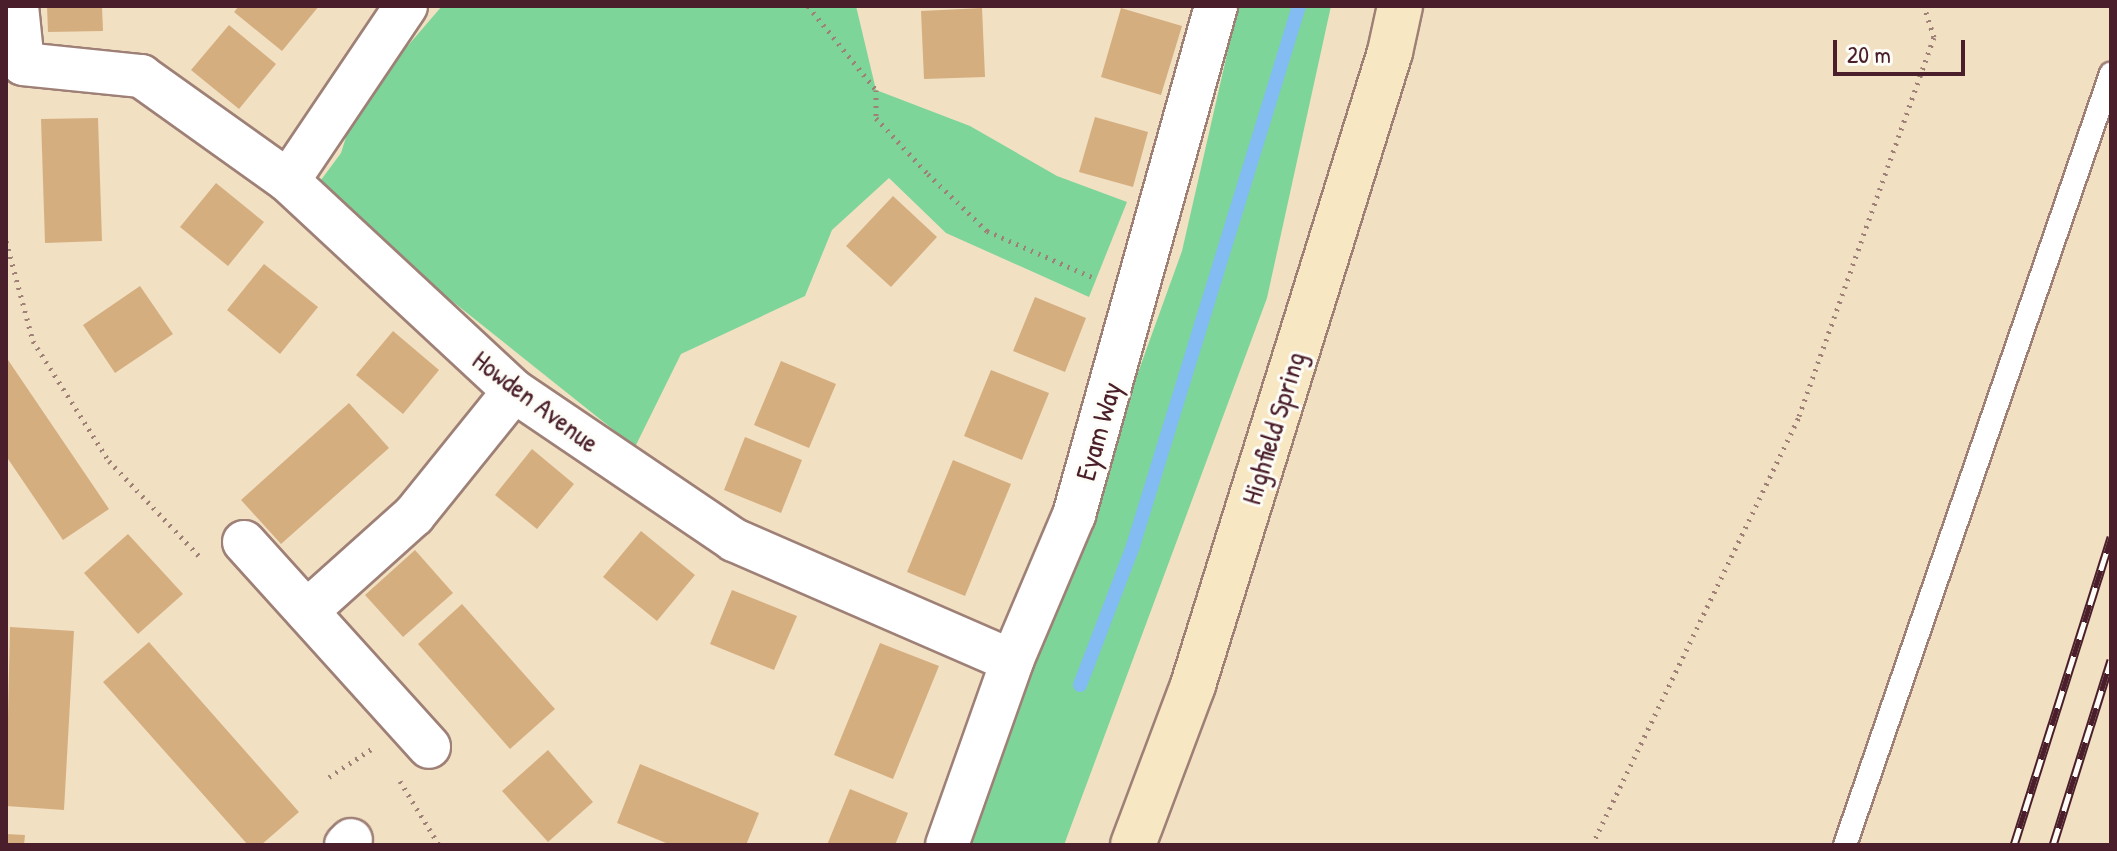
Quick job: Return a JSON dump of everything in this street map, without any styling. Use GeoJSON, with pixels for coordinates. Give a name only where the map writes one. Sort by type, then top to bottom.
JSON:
{"type":"FeatureCollection","features":[{"type":"Feature","properties":{"kind":"main road","name":"Highfield Spring"},"geometry":{"type":"LineString","coordinates":[[1133,845],[1193,685],[1390,52],[1400,6]]}},
{"type":"Feature","properties":{"kind":"street","name":"Howden Avenue"},"geometry":{"type":"LineString","coordinates":[[17,6],[23,64],[141,76],[288,181],[514,391],[734,540],[1012,661]]}},
{"type":"Feature","properties":{"kind":"street"},"geometry":{"type":"LineString","coordinates":[[288,181],[406,6]]}},
{"type":"Feature","properties":{"kind":"street","name":"Eyam Way"},"geometry":{"type":"LineString","coordinates":[[947,845],[1012,661],[1074,515],[1216,6]]}},
{"type":"Feature","properties":{"kind":"street"},"geometry":{"type":"LineString","coordinates":[[307,611],[414,515],[514,391]]}},
{"type":"Feature","properties":{"kind":"street"},"geometry":{"type":"LineString","coordinates":[[244,542],[429,747]]}},
{"type":"Feature","properties":{"kind":"lane"},"geometry":{"type":"LineString","coordinates":[[1845,845],[2111,74]]}},
{"type":"Feature","properties":{"kind":"path"},"geometry":{"type":"LineString","coordinates":[[808,6],[876,90],[876,118],[987,231],[1043,259],[1136,294]]}},
{"type":"Feature","properties":{"kind":"path"},"geometry":{"type":"LineString","coordinates":[[1592,845],[1799,416],[1934,37],[1924,6]]}},
{"type":"Feature","properties":{"kind":"path"},"geometry":{"type":"LineString","coordinates":[[329,777],[377,746]]}},
{"type":"Feature","properties":{"kind":"green space"},"geometry":{"type":"Polygon","coordinates":[[[442,6],[856,6],[876,90],[970,126],[1057,176],[1127,202],[1089,297],[946,233],[889,178],[832,230],[805,296],[681,354],[635,447],[442,293],[321,180],[341,153],[356,106],[442,6]]]}},
{"type":"Feature","properties":{"kind":"green space"},"geometry":{"type":"Polygon","coordinates":[[[1238,6],[1331,6],[1267,298],[1064,845],[955,845],[1054,605],[1182,251],[1238,6]]]}},
{"type":"Feature","properties":{"kind":"building"},"geometry":{"type":"Polygon","coordinates":[[[47,6],[102,6],[103,31],[48,32],[47,6]]]}},
{"type":"Feature","properties":{"kind":"building"},"geometry":{"type":"Polygon","coordinates":[[[239,6],[319,6],[282,51],[234,12],[239,6]]]}},
{"type":"Feature","properties":{"kind":"building"},"geometry":{"type":"Polygon","coordinates":[[[982,8],[985,77],[924,79],[921,11],[982,8]]]}},
{"type":"Feature","properties":{"kind":"building"},"geometry":{"type":"Polygon","coordinates":[[[1121,8],[1182,26],[1161,95],[1101,77],[1121,8]]]}},
{"type":"Feature","properties":{"kind":"building"},"geometry":{"type":"Polygon","coordinates":[[[229,25],[276,64],[239,109],[191,70],[229,25]]]}},
{"type":"Feature","properties":{"kind":"building"},"geometry":{"type":"Polygon","coordinates":[[[1095,117],[1148,132],[1133,187],[1079,172],[1095,117]]]}},
{"type":"Feature","properties":{"kind":"building"},"geometry":{"type":"Polygon","coordinates":[[[98,118],[102,241],[45,243],[41,119],[98,118]]]}},
{"type":"Feature","properties":{"kind":"building"},"geometry":{"type":"Polygon","coordinates":[[[216,183],[264,222],[228,266],[180,227],[216,183]]]}},
{"type":"Feature","properties":{"kind":"building"},"geometry":{"type":"Polygon","coordinates":[[[893,196],[937,237],[891,287],[846,246],[893,196]]]}},
{"type":"Feature","properties":{"kind":"building"},"geometry":{"type":"Polygon","coordinates":[[[264,264],[318,307],[280,354],[227,310],[264,264]]]}},
{"type":"Feature","properties":{"kind":"building"},"geometry":{"type":"Polygon","coordinates":[[[140,286],[173,334],[115,373],[83,325],[140,286]]]}},
{"type":"Feature","properties":{"kind":"building"},"geometry":{"type":"Polygon","coordinates":[[[1035,297],[1086,318],[1065,372],[1013,351],[1035,297]]]}},
{"type":"Feature","properties":{"kind":"building"},"geometry":{"type":"Polygon","coordinates":[[[393,331],[439,370],[403,414],[356,375],[393,331]]]}},
{"type":"Feature","properties":{"kind":"building"},"geometry":{"type":"Polygon","coordinates":[[[6,357],[109,509],[63,540],[6,456],[6,357]]]}},
{"type":"Feature","properties":{"kind":"building"},"geometry":{"type":"Polygon","coordinates":[[[781,361],[836,384],[809,448],[754,425],[781,361]]]}},
{"type":"Feature","properties":{"kind":"building"},"geometry":{"type":"Polygon","coordinates":[[[991,370],[1049,393],[1022,460],[964,436],[991,370]]]}},
{"type":"Feature","properties":{"kind":"building"},"geometry":{"type":"Polygon","coordinates":[[[349,403],[389,448],[281,544],[241,500],[349,403]]]}},
{"type":"Feature","properties":{"kind":"building"},"geometry":{"type":"Polygon","coordinates":[[[745,437],[802,460],[781,513],[724,490],[745,437]]]}},
{"type":"Feature","properties":{"kind":"building"},"geometry":{"type":"Polygon","coordinates":[[[532,449],[574,484],[537,529],[495,495],[532,449]]]}},
{"type":"Feature","properties":{"kind":"building"},"geometry":{"type":"Polygon","coordinates":[[[953,460],[1011,484],[965,596],[907,572],[953,460]]]}},
{"type":"Feature","properties":{"kind":"building"},"geometry":{"type":"Polygon","coordinates":[[[641,531],[695,575],[657,621],[603,577],[641,531]]]}},
{"type":"Feature","properties":{"kind":"building"},"geometry":{"type":"Polygon","coordinates":[[[128,534],[183,594],[138,634],[84,573],[128,534]]]}},
{"type":"Feature","properties":{"kind":"building"},"geometry":{"type":"Polygon","coordinates":[[[415,550],[453,593],[403,637],[365,595],[415,550]]]}},
{"type":"Feature","properties":{"kind":"building"},"geometry":{"type":"Polygon","coordinates":[[[732,590],[797,616],[774,670],[710,644],[732,590]]]}},
{"type":"Feature","properties":{"kind":"building"},"geometry":{"type":"Polygon","coordinates":[[[462,604],[555,709],[510,749],[418,644],[462,604]]]}},
{"type":"Feature","properties":{"kind":"building"},"geometry":{"type":"Polygon","coordinates":[[[10,627],[74,631],[64,810],[6,806],[10,627]]]}},
{"type":"Feature","properties":{"kind":"building"},"geometry":{"type":"Polygon","coordinates":[[[149,642],[299,812],[261,845],[248,845],[103,682],[149,642]]]}},
{"type":"Feature","properties":{"kind":"building"},"geometry":{"type":"Polygon","coordinates":[[[880,643],[939,666],[893,779],[834,755],[880,643]]]}},
{"type":"Feature","properties":{"kind":"building"},"geometry":{"type":"Polygon","coordinates":[[[548,750],[593,802],[548,842],[502,791],[548,750]]]}},
{"type":"Feature","properties":{"kind":"building"},"geometry":{"type":"Polygon","coordinates":[[[640,764],[759,813],[746,845],[671,845],[617,823],[640,764]]]}},
{"type":"Feature","properties":{"kind":"building"},"geometry":{"type":"Polygon","coordinates":[[[850,789],[908,813],[895,845],[827,845],[850,789]]]}},
{"type":"Feature","properties":{"kind":"building"},"geometry":{"type":"Polygon","coordinates":[[[6,834],[25,835],[24,845],[6,845],[6,834]]]}},
{"type":"Feature","properties":{"kind":"waterway"},"geometry":{"type":"LineString","coordinates":[[1080,685],[1133,546],[1299,6]]}},
{"type":"Feature","properties":{"kind":"railway"},"geometry":{"type":"LineString","coordinates":[[2014,845],[2111,537]]}},
{"type":"Feature","properties":{"kind":"railway"},"geometry":{"type":"LineString","coordinates":[[2053,845],[2111,660]]}}]}
